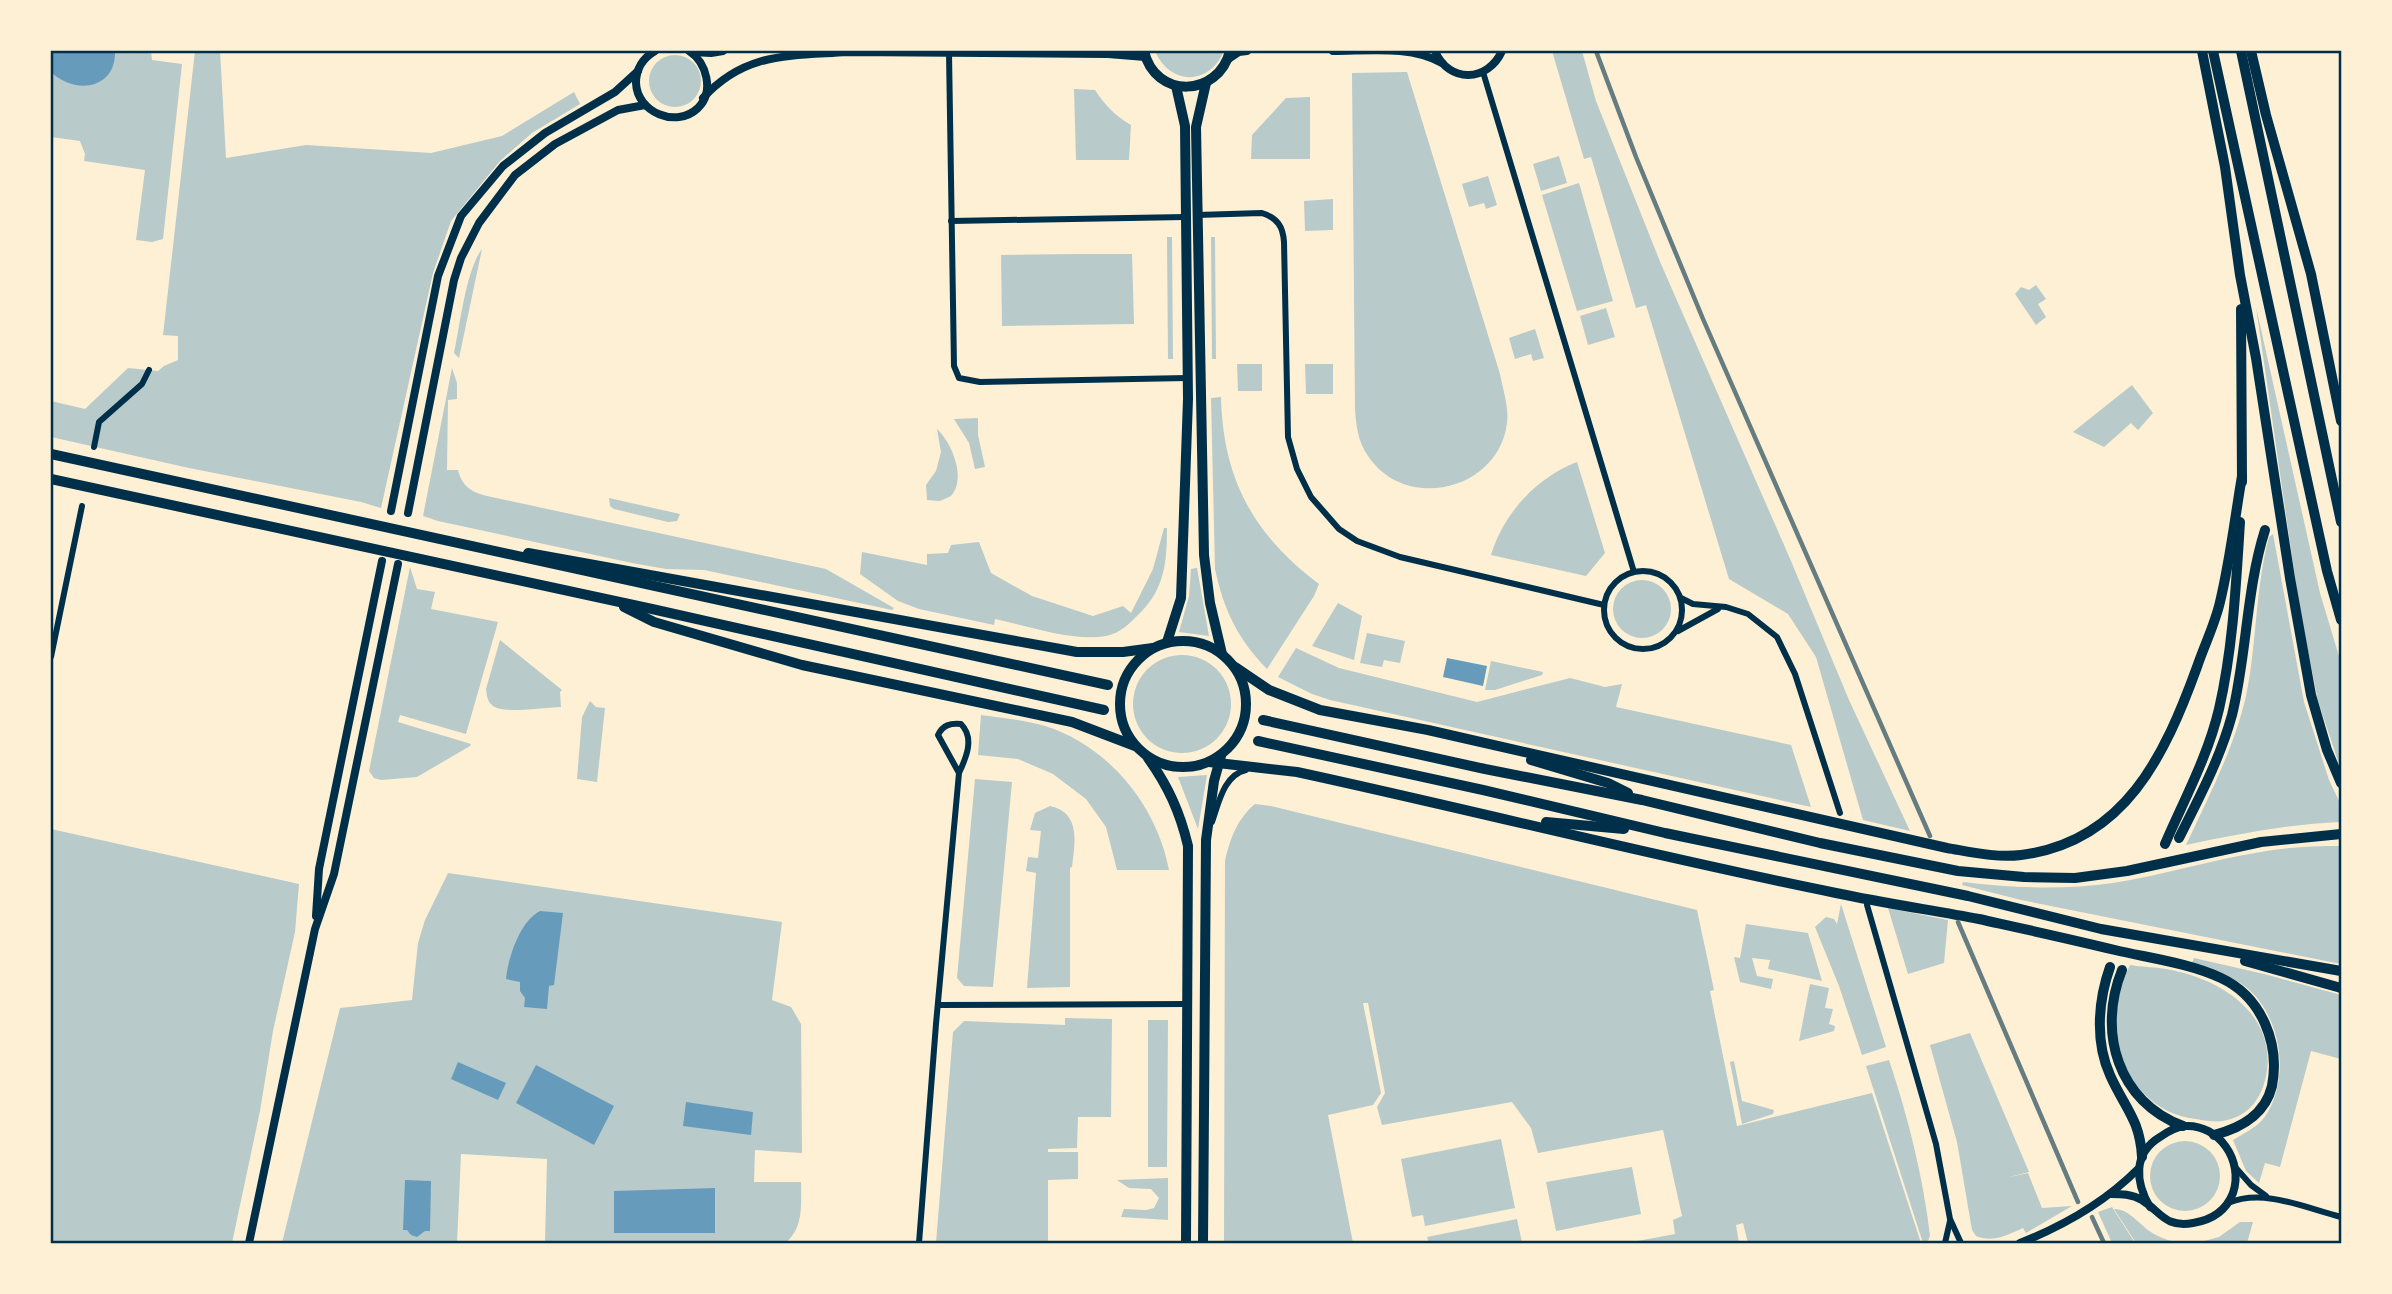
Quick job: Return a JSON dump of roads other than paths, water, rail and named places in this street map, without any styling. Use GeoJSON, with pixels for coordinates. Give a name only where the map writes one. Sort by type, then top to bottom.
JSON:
{"type":"FeatureCollection","features":[{"type":"Feature","properties":{"kind":"highway"},"geometry":{"type":"LineString","coordinates":[[2202,51],[2213,78],[2327,571],[2341,620]]}},
{"type":"Feature","properties":{"kind":"highway"},"geometry":{"type":"LineString","coordinates":[[2213,51],[2213,78],[2240,275],[2256,358],[2290,578],[2311,695],[2327,750],[2341,783]]}},
{"type":"Feature","properties":{"kind":"highway"},"geometry":{"type":"LineString","coordinates":[[2241,51],[2266,116],[2311,274],[2341,394]]}},
{"type":"Feature","properties":{"kind":"highway"},"geometry":{"type":"LineString","coordinates":[[2251,51],[2250,71],[2341,522]]}},
{"type":"Feature","properties":{"kind":"highway"},"geometry":{"type":"LineString","coordinates":[[2311,274],[2341,421]]}},
{"type":"Feature","properties":{"kind":"highway"},"geometry":{"type":"LineString","coordinates":[[2165,844],[2206,752],[2218,711],[2230,642],[2242,476],[2240,275]]}},
{"type":"Feature","properties":{"kind":"highway"},"geometry":{"type":"LineString","coordinates":[[51,454],[1108,685]]}},
{"type":"Feature","properties":{"kind":"highway"},"geometry":{"type":"LineString","coordinates":[[1235,667],[1269,690],[1320,710],[1427,730],[1947,848],[1993,855],[2022,855],[2065,843],[2101,824],[2129,799],[2156,763],[2183,705],[2220,603],[2242,476]]}},
{"type":"Feature","properties":{"kind":"highway"},"geometry":{"type":"LineString","coordinates":[[51,479],[1104,710]]}},
{"type":"Feature","properties":{"kind":"highway"},"geometry":{"type":"LineString","coordinates":[[2179,838],[2219,757],[2232,715],[2256,561],[2265,530]]}},
{"type":"Feature","properties":{"kind":"highway"},"geometry":{"type":"LineString","coordinates":[[470,547],[552,556],[932,628],[1077,652],[1123,652],[1153,648]]}},
{"type":"Feature","properties":{"kind":"highway"},"geometry":{"type":"LineString","coordinates":[[609,600],[654,622],[802,665],[1072,722],[1135,746]]}},
{"type":"Feature","properties":{"kind":"highway"},"geometry":{"type":"LineString","coordinates":[[1264,720],[1485,769],[1642,800],[1820,843],[1958,871],[2075,878],[2127,872],[2261,842],[2341,834]]}},
{"type":"Feature","properties":{"kind":"highway"},"geometry":{"type":"LineString","coordinates":[[1427,730],[1608,783],[1642,800]]}},
{"type":"Feature","properties":{"kind":"highway"},"geometry":{"type":"LineString","coordinates":[[1258,741],[1665,833],[1968,897],[2101,929],[2341,971]]}},
{"type":"Feature","properties":{"kind":"highway"},"geometry":{"type":"LineString","coordinates":[[1216,760],[1285,770],[1836,894],[1978,919],[2158,960],[2222,978],[2239,989],[2260,1014],[2272,1037],[2274,1060],[2267,1101],[2247,1122],[2214,1135]]}},
{"type":"Feature","properties":{"kind":"highway"},"geometry":{"type":"LineString","coordinates":[[1500,818],[1665,833]]}},
{"type":"Feature","properties":{"kind":"highway"},"geometry":{"type":"LineString","coordinates":[[2315,836],[2341,840]]}},
{"type":"Feature","properties":{"kind":"highway"},"geometry":{"type":"LineString","coordinates":[[2195,946],[2341,988]]}},
{"type":"Feature","properties":{"kind":"highway"},"geometry":{"type":"LineString","coordinates":[[2142,1157],[2137,1126],[2109,1074],[2101,1045],[2102,990],[2116,968],[2110,1027],[2119,1062],[2127,1080],[2147,1107],[2183,1126]]}},
{"type":"Feature","properties":{"kind":"main road"},"geometry":{"type":"LineString","coordinates":[[391,511],[438,276],[461,216],[503,166],[545,132],[615,92],[638,71],[643,61],[654,51]]}},
{"type":"Feature","properties":{"kind":"main road"},"geometry":{"type":"LineString","coordinates":[[690,52],[723,51]]}},
{"type":"Feature","properties":{"kind":"main road"},"geometry":{"type":"LineString","coordinates":[[703,98],[719,80],[731,72],[762,60],[847,52],[1145,54],[1152,70],[1163,80],[1176,86],[1191,87],[1215,77],[1229,56],[1247,51]]}},
{"type":"Feature","properties":{"kind":"main road"},"geometry":{"type":"LineString","coordinates":[[1333,51],[1419,53],[1461,74],[1472,75],[1492,67],[1502,51]]}},
{"type":"Feature","properties":{"kind":"main road"},"geometry":{"type":"LineString","coordinates":[[1435,51],[1441,63]]}},
{"type":"Feature","properties":{"kind":"main road"},"geometry":{"type":"LineString","coordinates":[[638,71],[637,89],[645,105],[664,116],[684,116],[699,108],[706,88],[704,68],[690,52]]}},
{"type":"Feature","properties":{"kind":"main road"},"geometry":{"type":"LineString","coordinates":[[1206,83],[1196,127],[1204,555],[1210,603],[1222,654]]}},
{"type":"Feature","properties":{"kind":"main road"},"geometry":{"type":"LineString","coordinates":[[1167,642],[1181,598],[1187,378],[1185,126],[1176,86]]}},
{"type":"Feature","properties":{"kind":"main road"},"geometry":{"type":"LineString","coordinates":[[408,513],[454,280],[461,258],[479,223],[514,175],[555,144],[618,110],[645,105]]}},
{"type":"Feature","properties":{"kind":"main road"},"geometry":{"type":"LineString","coordinates":[[315,929],[319,869],[382,561]]}},
{"type":"Feature","properties":{"kind":"main road"},"geometry":{"type":"LineString","coordinates":[[249,1243],[315,929],[334,874],[398,564]]}},
{"type":"Feature","properties":{"kind":"main road"},"geometry":{"type":"LineString","coordinates":[[1148,758],[1163,765],[1197,767],[1216,760],[1233,745],[1246,715],[1247,698],[1243,681],[1235,667],[1222,654],[1205,644],[1186,640],[1167,642],[1138,659],[1126,675],[1120,693],[1120,712],[1125,730],[1162,777],[1174,800],[1188,846],[1186,1243]]}},
{"type":"Feature","properties":{"kind":"main road"},"geometry":{"type":"LineString","coordinates":[[1203,1243],[1206,840],[1216,760]]}},
{"type":"Feature","properties":{"kind":"main road"},"geometry":{"type":"LineString","coordinates":[[2111,1194],[2135,1196],[2166,1219],[2189,1224],[2213,1217],[2222,1211],[2234,1187],[2235,1167],[2228,1149],[2214,1135],[2183,1126],[2154,1140],[2142,1157],[2138,1169],[2138,1179],[2150,1207]]}},
{"type":"Feature","properties":{"kind":"main road"},"geometry":{"type":"LineString","coordinates":[[2020,1243],[2032,1240],[2111,1194],[2138,1169]]}},
{"type":"Feature","properties":{"kind":"street"},"geometry":{"type":"LineString","coordinates":[[949,53],[954,366],[959,378],[981,382],[1187,378]]}},
{"type":"Feature","properties":{"kind":"street"},"geometry":{"type":"LineString","coordinates":[[1483,72],[1634,572]]}},
{"type":"Feature","properties":{"kind":"street"},"geometry":{"type":"LineString","coordinates":[[1197,215],[1262,213],[1279,222],[1284,242],[1288,436],[1297,469],[1311,497],[1339,529],[1357,541],[1400,557],[1604,605]]}},
{"type":"Feature","properties":{"kind":"street"},"geometry":{"type":"LineString","coordinates":[[951,221],[1185,217]]}},
{"type":"Feature","properties":{"kind":"street"},"geometry":{"type":"LineString","coordinates":[[94,447],[99,422],[142,384],[149,370]]}},
{"type":"Feature","properties":{"kind":"street"},"geometry":{"type":"LineString","coordinates":[[51,657],[82,506]]}},
{"type":"Feature","properties":{"kind":"street"},"geometry":{"type":"LineString","coordinates":[[1677,632],[1683,615],[1681,598],[1676,587],[1657,573],[1634,572],[1623,576],[1607,594],[1604,605],[1609,631],[1618,641],[1630,648],[1643,650],[1668,642],[1677,632],[1713,610],[1726,607]]}},
{"type":"Feature","properties":{"kind":"street"},"geometry":{"type":"LineString","coordinates":[[1681,598],[1693,604],[1726,607],[1748,614],[1762,622],[1777,638],[1788,656],[1840,813]]}},
{"type":"Feature","properties":{"kind":"street"},"geometry":{"type":"LineString","coordinates":[[919,1243],[937,1005],[959,773],[967,755],[968,737],[961,724],[948,724],[938,735],[959,773]]}},
{"type":"Feature","properties":{"kind":"street"},"geometry":{"type":"LineString","coordinates":[[1206,840],[1225,786],[1234,775],[1244,770],[1285,770]]}},
{"type":"Feature","properties":{"kind":"street"},"geometry":{"type":"LineString","coordinates":[[1867,905],[1929,1120],[1950,1219],[1961,1243]]}},
{"type":"Feature","properties":{"kind":"street"},"geometry":{"type":"LineString","coordinates":[[937,1005],[1187,1004]]}},
{"type":"Feature","properties":{"kind":"street"},"geometry":{"type":"LineString","coordinates":[[2235,1167],[2251,1185],[2271,1198]]}},
{"type":"Feature","properties":{"kind":"street"},"geometry":{"type":"LineString","coordinates":[[2227,1203],[2248,1197],[2271,1198],[2341,1217]]}},
{"type":"Feature","properties":{"kind":"street"},"geometry":{"type":"LineString","coordinates":[[1945,1243],[1950,1219]]}},
{"type":"Feature","properties":{"kind":"water"},"geometry":{"type":"Polygon","coordinates":[[[51,51],[115,51],[114,63],[102,80],[84,86],[73,84],[53,74],[51,51]]]}},
{"type":"Feature","properties":{"kind":"water"},"geometry":{"type":"Polygon","coordinates":[[[1447,658],[1487,666],[1483,686],[1443,677],[1447,658]]]}},
{"type":"Feature","properties":{"kind":"water"},"geometry":{"type":"Polygon","coordinates":[[[540,911],[563,913],[554,985],[549,986],[547,1009],[524,1007],[525,998],[520,991],[520,982],[506,979],[512,951],[521,931],[540,911]]]}},
{"type":"Feature","properties":{"kind":"water"},"geometry":{"type":"Polygon","coordinates":[[[458,1062],[506,1083],[498,1100],[451,1079],[458,1062]]]}},
{"type":"Feature","properties":{"kind":"water"},"geometry":{"type":"Polygon","coordinates":[[[536,1065],[614,1106],[594,1145],[516,1103],[536,1065]]]}},
{"type":"Feature","properties":{"kind":"water"},"geometry":{"type":"Polygon","coordinates":[[[686,1102],[753,1112],[751,1135],[683,1126],[686,1102]]]}},
{"type":"Feature","properties":{"kind":"water"},"geometry":{"type":"Polygon","coordinates":[[[405,1180],[431,1181],[430,1231],[417,1237],[403,1230],[405,1180]]]}},
{"type":"Feature","properties":{"kind":"water"},"geometry":{"type":"Polygon","coordinates":[[[715,1188],[715,1233],[614,1233],[614,1191],[715,1188]]]}},
{"type":"Feature","properties":{"kind":"railway"},"geometry":{"type":"LineString","coordinates":[[1596,51],[1636,157],[1703,319],[1930,836]]}},
{"type":"Feature","properties":{"kind":"railway"},"geometry":{"type":"LineString","coordinates":[[1958,922],[2078,1202]]}},
{"type":"Feature","properties":{"kind":"railway"},"geometry":{"type":"LineString","coordinates":[[2092,1217],[2104,1243]]}}]}
